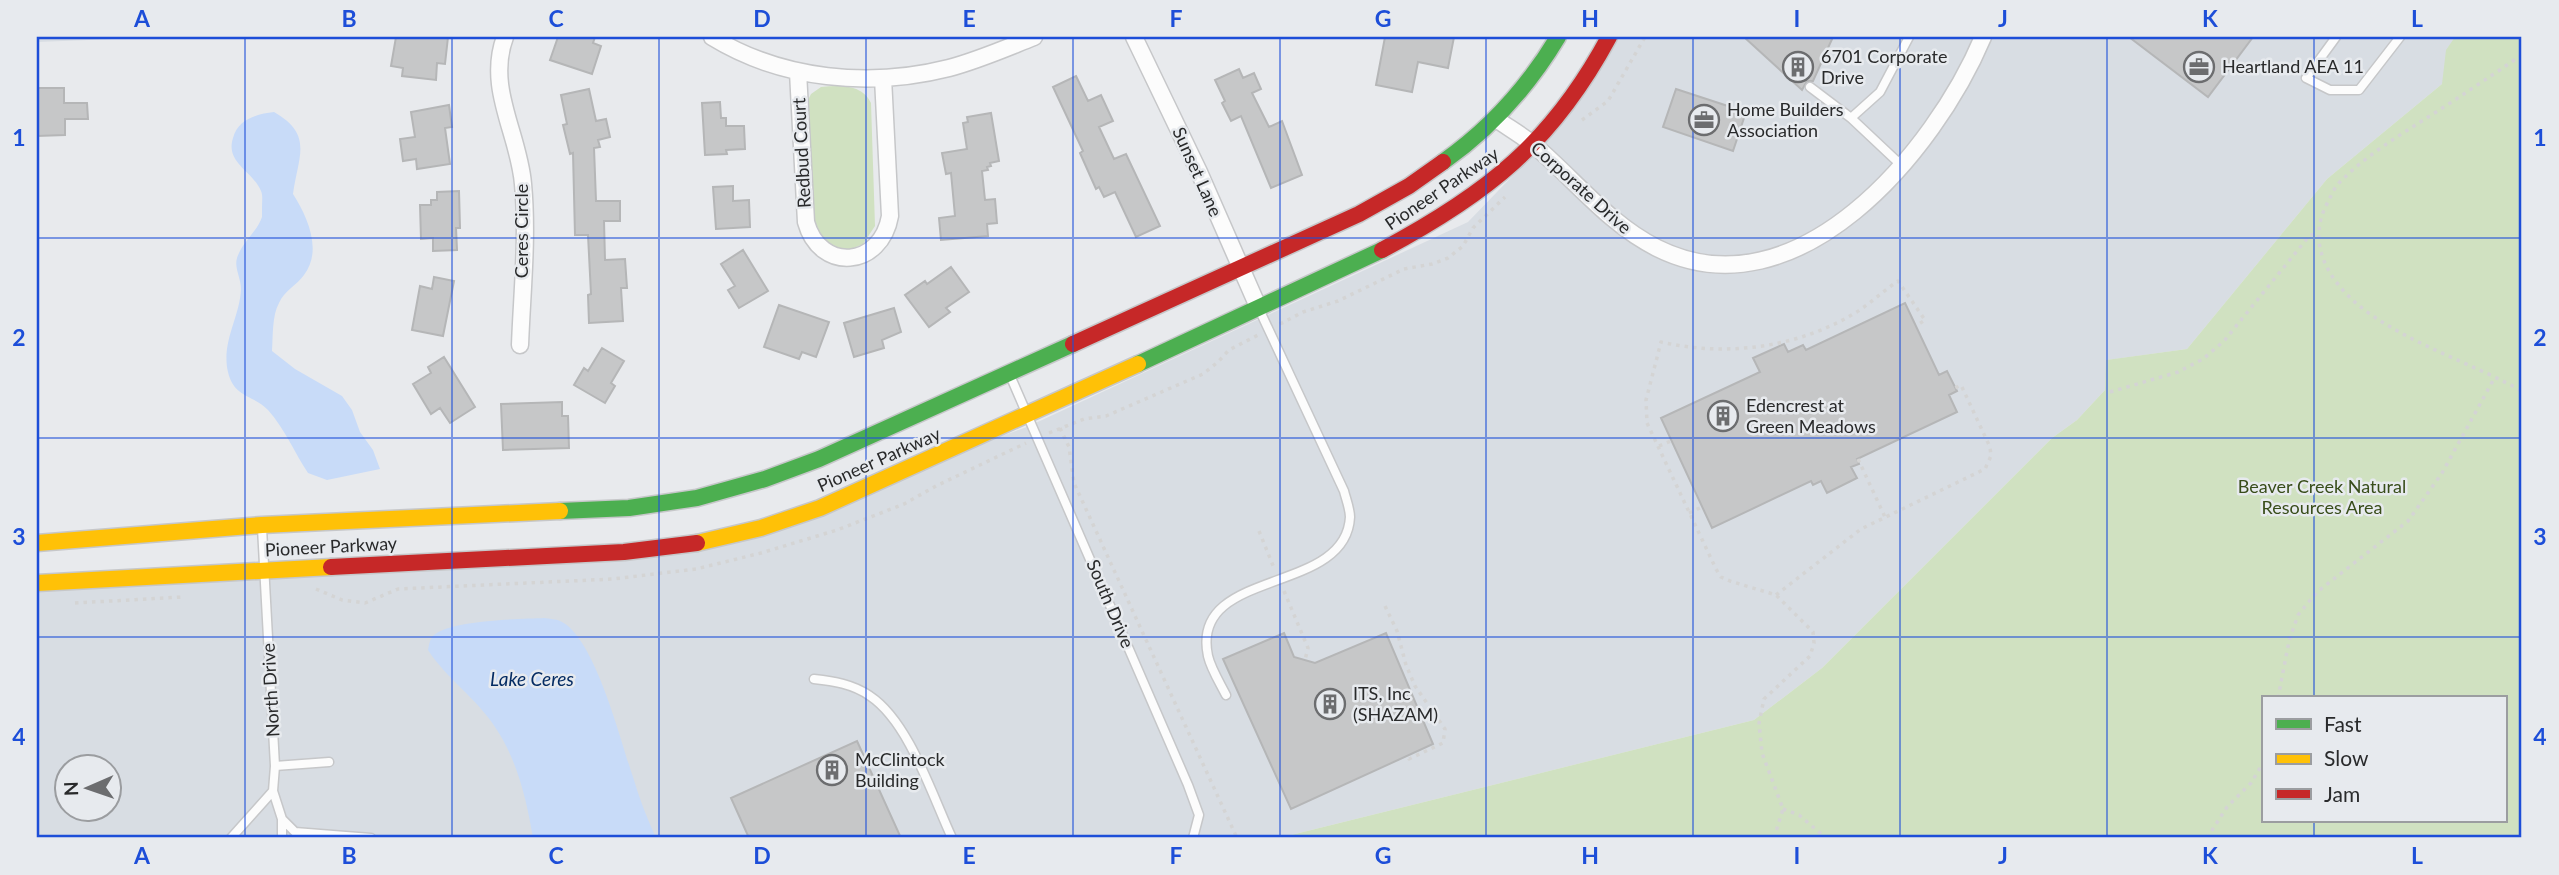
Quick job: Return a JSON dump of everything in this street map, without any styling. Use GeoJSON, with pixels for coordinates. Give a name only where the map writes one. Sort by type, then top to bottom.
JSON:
{"type":"FeatureCollection","features":[{"type":"Feature","properties":{"kind":"street","name":"Ceres Circle"},"geometry":{"type":"LineString","coordinates":[[505,37],[499,64],[499,86],[503,108],[518,152],[523,183],[520,345]]}},
{"type":"Feature","properties":{"kind":"street"},"geometry":{"type":"LineString","coordinates":[[712,37],[758,61],[798,72],[845,78],[883,78],[950,68],[1034,37]]}},
{"type":"Feature","properties":{"kind":"street","name":"Sunset Lane"},"geometry":{"type":"LineString","coordinates":[[1134,37],[1199,173],[1259,309]]}},
{"type":"Feature","properties":{"kind":"street","name":"Pioneer Parkway"},"geometry":{"type":"LineString","coordinates":[[37,543],[262,525],[629,508],[697,498],[765,480],[818,459],[1359,214],[1409,186],[1456,153],[1496,119],[1537,72],[1558,37]]}},
{"type":"Feature","properties":{"kind":"street","name":"Pioneer Parkway"},"geometry":{"type":"LineString","coordinates":[[37,583],[624,552],[693,544],[761,528],[820,508],[1259,309],[1425,229],[1488,185],[1533,144],[1574,96],[1609,37]]}},
{"type":"Feature","properties":{"kind":"street","name":"Corporate Drive"},"geometry":{"type":"LineString","coordinates":[[1496,119],[1533,144],[1636,237],[1660,250],[1688,260],[1745,264],[1800,249],[1833,229],[1869,198],[1930,130],[1955,92],[1983,37]]}},
{"type":"Feature","properties":{"kind":"street","name":"Redbud Court"},"geometry":{"type":"LineString","coordinates":[[798,72],[806,222],[810,235],[820,249],[835,257],[853,258],[868,253],[878,245],[888,229],[890,216],[883,78]]}},
{"type":"Feature","properties":{"kind":"lane"},"geometry":{"type":"LineString","coordinates":[[1851,118],[1880,92],[1909,37]]}},
{"type":"Feature","properties":{"kind":"lane"},"geometry":{"type":"LineString","coordinates":[[2336,37],[2306,78],[2330,90],[2358,90],[2400,37]]}},
{"type":"Feature","properties":{"kind":"lane"},"geometry":{"type":"LineString","coordinates":[[1810,87],[1851,118],[1901,165]]}},
{"type":"Feature","properties":{"kind":"lane"},"geometry":{"type":"LineString","coordinates":[[1226,695],[1208,656],[1208,634],[1213,616],[1226,603],[1320,563],[1335,551],[1347,533],[1350,514],[1344,491],[1259,309]]}},
{"type":"Feature","properties":{"kind":"lane","name":"South Drive"},"geometry":{"type":"LineString","coordinates":[[1009,373],[1188,785],[1199,815],[1193,838]]}},
{"type":"Feature","properties":{"kind":"lane","name":"North Drive"},"geometry":{"type":"LineString","coordinates":[[262,525],[274,790],[282,819],[282,838]]}},
{"type":"Feature","properties":{"kind":"lane"},"geometry":{"type":"LineString","coordinates":[[814,679],[840,682],[869,695],[893,716],[952,838]]}},
{"type":"Feature","properties":{"kind":"lane"},"geometry":{"type":"LineString","coordinates":[[275,766],[329,762]]}},
{"type":"Feature","properties":{"kind":"lane"},"geometry":{"type":"LineString","coordinates":[[231,838],[274,790]]}},
{"type":"Feature","properties":{"kind":"lane"},"geometry":{"type":"LineString","coordinates":[[282,819],[295,832],[371,838]]}},
{"type":"Feature","properties":{"kind":"path"},"geometry":{"type":"LineString","coordinates":[[2522,55],[2386,143],[2337,185],[2321,214],[2317,234],[2322,259],[2334,280],[2351,299],[2394,328],[2522,391]]}},
{"type":"Feature","properties":{"kind":"path"},"geometry":{"type":"LineString","coordinates":[[2110,392],[2178,372],[2203,359],[2224,341],[2310,235],[2317,234]]}},
{"type":"Feature","properties":{"kind":"path"},"geometry":{"type":"LineString","coordinates":[[1774,838],[1783,809],[1762,753],[1759,723],[1764,699],[1810,656],[1814,643],[1813,632],[1809,625],[1776,595],[1721,577],[1647,423],[1645,411],[1661,342],[1696,348],[1740,349],[1804,336],[1856,313],[1898,281],[1925,320],[1916,326]]}},
{"type":"Feature","properties":{"kind":"path"},"geometry":{"type":"LineString","coordinates":[[2278,696],[2298,615],[2317,592],[2408,521],[2442,473],[2495,377]]}},
{"type":"Feature","properties":{"kind":"path"},"geometry":{"type":"LineString","coordinates":[[1776,595],[1849,538],[1885,517],[1976,475],[1989,463],[1990,447],[1961,385],[1955,388]]}},
{"type":"Feature","properties":{"kind":"path"},"geometry":{"type":"LineString","coordinates":[[1060,428],[1069,447],[1074,483],[1237,838]]}},
{"type":"Feature","properties":{"kind":"path"},"geometry":{"type":"LineString","coordinates":[[1659,446],[1671,441]]}},
{"type":"Feature","properties":{"kind":"path"},"geometry":{"type":"LineString","coordinates":[[1858,459],[1885,517]]}},
{"type":"Feature","properties":{"kind":"path"},"geometry":{"type":"LineString","coordinates":[[1689,513],[1702,507]]}},
{"type":"Feature","properties":{"kind":"path"},"geometry":{"type":"LineString","coordinates":[[1259,531],[1308,648],[1305,660]]}},
{"type":"Feature","properties":{"kind":"path"},"geometry":{"type":"LineString","coordinates":[[1385,606],[1397,631],[1415,686],[1445,729],[1444,743],[1409,759],[1408,756]]}},
{"type":"Feature","properties":{"kind":"path"},"geometry":{"type":"LineString","coordinates":[[2207,838],[2227,807],[2251,783],[2262,765]]}},
{"type":"Feature","properties":{"kind":"path"},"geometry":{"type":"LineString","coordinates":[[1783,809],[1799,815],[1826,838]]}},
{"type":"Feature","properties":{"kind":"shaded area"},"geometry":{"type":"Polygon","coordinates":[[[37,37],[167,37],[37,42],[37,37]]]}},
{"type":"Feature","properties":{"kind":"shaded area"},"geometry":{"type":"Polygon","coordinates":[[[1616,37],[2476,37],[2442,84],[2327,179],[2187,349],[2107,360],[2105,390],[2077,420],[2052,438],[1822,668],[1754,720],[1279,838],[37,838],[37,583],[693,544],[1027,427],[1468,222],[1560,127],[1616,37]]]}},
{"type":"Feature","properties":{"kind":"green space","name":"Beaver Creek Natural Resources Area"},"geometry":{"type":"Polygon","coordinates":[[[2455,37],[2522,37],[2522,838],[1279,838],[1754,720],[1822,668],[2052,438],[2077,420],[2105,390],[2106,360],[2187,349],[2327,179],[2442,84],[2446,50],[2455,37]]]}},
{"type":"Feature","properties":{"kind":"green space"},"geometry":{"type":"Polygon","coordinates":[[[821,87],[850,87],[862,92],[871,103],[875,226],[863,244],[849,250],[834,248],[822,240],[813,220],[808,100],[811,94],[821,87]]]}},
{"type":"Feature","properties":{"kind":"water"},"geometry":{"type":"Polygon","coordinates":[[[274,112],[295,129],[299,138],[300,157],[293,194],[308,223],[313,244],[310,265],[301,279],[284,295],[277,308],[272,351],[295,369],[342,396],[352,410],[360,432],[373,450],[380,469],[327,480],[308,473],[274,417],[263,405],[235,387],[228,372],[227,350],[241,289],[237,258],[262,217],[262,193],[236,160],[232,147],[233,138],[244,122],[255,116],[274,112]]]}},
{"type":"Feature","properties":{"kind":"water","name":"Lake Ceres"},"geometry":{"type":"Polygon","coordinates":[[[544,618],[560,621],[573,631],[595,668],[656,838],[533,838],[520,781],[503,739],[488,717],[428,650],[434,635],[456,626],[487,621],[544,618]]]}},
{"type":"Feature","properties":{"kind":"building"},"geometry":{"type":"Polygon","coordinates":[[[396,37],[448,37],[445,64],[437,63],[436,80],[402,76],[403,68],[391,66],[396,37]]]}},
{"type":"Feature","properties":{"kind":"building"},"geometry":{"type":"Polygon","coordinates":[[[558,37],[595,37],[593,43],[601,46],[592,74],[550,60],[558,37]]]}},
{"type":"Feature","properties":{"kind":"building"},"geometry":{"type":"Polygon","coordinates":[[[1385,37],[1454,37],[1448,68],[1418,62],[1412,92],[1376,85],[1385,37]]]}},
{"type":"Feature","properties":{"kind":"building","name":"6701 Corporate Drive"},"geometry":{"type":"Polygon","coordinates":[[[1744,37],[1833,37],[1813,81],[1807,81],[1802,90],[1744,37]]]}},
{"type":"Feature","properties":{"kind":"building","name":"Heartland AEA 11"},"geometry":{"type":"Polygon","coordinates":[[[2129,37],[2253,37],[2208,97],[2129,37]]]}},
{"type":"Feature","properties":{"kind":"building"},"geometry":{"type":"Polygon","coordinates":[[[1239,69],[1243,78],[1254,73],[1261,89],[1252,93],[1269,127],[1282,121],[1302,175],[1271,188],[1241,116],[1231,121],[1215,80],[1239,69]]]}},
{"type":"Feature","properties":{"kind":"building"},"geometry":{"type":"Polygon","coordinates":[[[1076,76],[1088,101],[1101,95],[1113,121],[1099,127],[1114,159],[1126,154],[1160,226],[1136,237],[1115,192],[1104,197],[1099,187],[1096,189],[1080,153],[1083,151],[1053,87],[1076,76]]]}},
{"type":"Feature","properties":{"kind":"building"},"geometry":{"type":"Polygon","coordinates":[[[37,88],[64,88],[64,103],[87,103],[88,119],[65,119],[65,135],[37,136],[37,88]]]}},
{"type":"Feature","properties":{"kind":"building"},"geometry":{"type":"Polygon","coordinates":[[[589,89],[596,121],[606,119],[610,137],[598,140],[600,147],[594,148],[596,201],[620,201],[620,221],[604,221],[605,260],[625,259],[627,288],[621,288],[623,321],[589,323],[588,295],[591,294],[588,235],[575,235],[573,153],[570,154],[563,125],[567,124],[561,95],[589,89]]]}},
{"type":"Feature","properties":{"kind":"building","name":"Home Builders Association"},"geometry":{"type":"Polygon","coordinates":[[[1676,89],[1746,112],[1733,151],[1663,127],[1676,89]]]}},
{"type":"Feature","properties":{"kind":"building"},"geometry":{"type":"Polygon","coordinates":[[[720,102],[721,118],[726,118],[726,126],[744,126],[745,149],[726,150],[727,154],[705,155],[702,103],[720,102]]]}},
{"type":"Feature","properties":{"kind":"building"},"geometry":{"type":"Polygon","coordinates":[[[449,105],[452,127],[445,128],[450,164],[417,169],[416,159],[403,161],[400,139],[415,137],[411,112],[449,105]]]}},
{"type":"Feature","properties":{"kind":"building"},"geometry":{"type":"Polygon","coordinates":[[[991,113],[999,161],[990,163],[988,170],[982,171],[985,200],[995,199],[997,223],[987,224],[988,236],[941,240],[939,218],[955,216],[951,173],[946,174],[942,153],[967,149],[963,123],[968,122],[967,117],[991,113]]]}},
{"type":"Feature","properties":{"kind":"building"},"geometry":{"type":"Polygon","coordinates":[[[733,186],[733,201],[749,200],[750,227],[716,229],[713,187],[733,186]]]}},
{"type":"Feature","properties":{"kind":"building"},"geometry":{"type":"Polygon","coordinates":[[[459,191],[460,228],[456,228],[457,250],[433,251],[433,238],[421,239],[420,205],[431,205],[431,200],[437,200],[437,192],[459,191]]]}},
{"type":"Feature","properties":{"kind":"building"},"geometry":{"type":"Polygon","coordinates":[[[743,250],[768,291],[739,308],[728,290],[735,286],[721,264],[743,250]]]}},
{"type":"Feature","properties":{"kind":"building"},"geometry":{"type":"Polygon","coordinates":[[[951,267],[969,292],[946,308],[950,312],[929,327],[905,295],[951,267]]]}},
{"type":"Feature","properties":{"kind":"building"},"geometry":{"type":"Polygon","coordinates":[[[434,277],[454,281],[443,336],[412,330],[420,286],[432,289],[434,277]]]}},
{"type":"Feature","properties":{"kind":"building","name":"Edencrest at Green Meadows"},"geometry":{"type":"Polygon","coordinates":[[[1905,303],[1939,375],[1947,371],[1957,391],[1949,395],[1957,412],[1857,459],[1859,464],[1851,467],[1857,478],[1827,493],[1821,481],[1813,485],[1811,481],[1712,528],[1661,418],[1760,372],[1753,358],[1784,344],[1788,352],[1803,345],[1806,350],[1905,303]]]}},
{"type":"Feature","properties":{"kind":"building"},"geometry":{"type":"Polygon","coordinates":[[[779,305],[829,322],[816,357],[802,352],[799,359],[764,347],[779,305]]]}},
{"type":"Feature","properties":{"kind":"building"},"geometry":{"type":"Polygon","coordinates":[[[894,308],[901,332],[882,340],[884,348],[854,357],[844,323],[894,308]]]}},
{"type":"Feature","properties":{"kind":"building"},"geometry":{"type":"Polygon","coordinates":[[[602,348],[624,361],[611,383],[615,386],[605,403],[574,385],[584,368],[588,371],[602,348]]]}},
{"type":"Feature","properties":{"kind":"building"},"geometry":{"type":"Polygon","coordinates":[[[444,357],[475,407],[450,423],[440,408],[431,414],[413,384],[431,373],[428,367],[444,357]]]}},
{"type":"Feature","properties":{"kind":"building"},"geometry":{"type":"Polygon","coordinates":[[[562,402],[562,416],[568,416],[569,448],[503,450],[501,404],[562,402]]]}},
{"type":"Feature","properties":{"kind":"building","name":"ITS, Inc (SHAZAM)"},"geometry":{"type":"Polygon","coordinates":[[[1284,633],[1294,657],[1315,663],[1386,633],[1433,744],[1291,809],[1223,659],[1284,633]]]}},
{"type":"Feature","properties":{"kind":"building","name":"McClintock Building"},"geometry":{"type":"Polygon","coordinates":[[[857,741],[901,838],[749,838],[731,798],[857,741]]]}},
{"type":"Feature","properties":{"kind":"traffic: fast"},"geometry":{"type":"LineString","coordinates":[[1443,162],[1477,136],[1507,106],[1558,37]]}},
{"type":"Feature","properties":{"kind":"traffic: fast"},"geometry":{"type":"LineString","coordinates":[[1138,364],[1382,250]]}},
{"type":"Feature","properties":{"kind":"traffic: fast"},"geometry":{"type":"LineString","coordinates":[[560,511],[629,508],[697,498],[765,479],[819,459],[1073,344]]}},
{"type":"Feature","properties":{"kind":"traffic: slow"},"geometry":{"type":"LineString","coordinates":[[697,543],[761,528],[820,508],[1138,364]]}},
{"type":"Feature","properties":{"kind":"traffic: slow"},"geometry":{"type":"LineString","coordinates":[[37,543],[262,525],[560,511]]}},
{"type":"Feature","properties":{"kind":"traffic: slow"},"geometry":{"type":"LineString","coordinates":[[37,583],[331,567]]}},
{"type":"Feature","properties":{"kind":"traffic: jam"},"geometry":{"type":"LineString","coordinates":[[1382,250],[1454,208],[1513,162],[1540,136],[1564,107],[1609,37]]}},
{"type":"Feature","properties":{"kind":"traffic: jam"},"geometry":{"type":"LineString","coordinates":[[1073,344],[1359,214],[1409,186],[1443,162]]}},
{"type":"Feature","properties":{"kind":"traffic: jam"},"geometry":{"type":"LineString","coordinates":[[331,567],[624,552],[697,543]]}},
{"type":"Feature","properties":{"kind":"place","name":"6701 Corporate Drive"},"geometry":{"type":"Point","coordinates":[1798,67]}},
{"type":"Feature","properties":{"kind":"place","name":"Heartland AEA 11"},"geometry":{"type":"Point","coordinates":[2199,67]}},
{"type":"Feature","properties":{"kind":"place","name":"Home Builders Association"},"geometry":{"type":"Point","coordinates":[1704,120]}},
{"type":"Feature","properties":{"kind":"place","name":"Edencrest at Green Meadows"},"geometry":{"type":"Point","coordinates":[1723,416]}},
{"type":"Feature","properties":{"kind":"place","name":"ITS, Inc (SHAZAM)"},"geometry":{"type":"Point","coordinates":[1330,704]}},
{"type":"Feature","properties":{"kind":"place","name":"McClintock Building"},"geometry":{"type":"Point","coordinates":[832,770]}}]}
